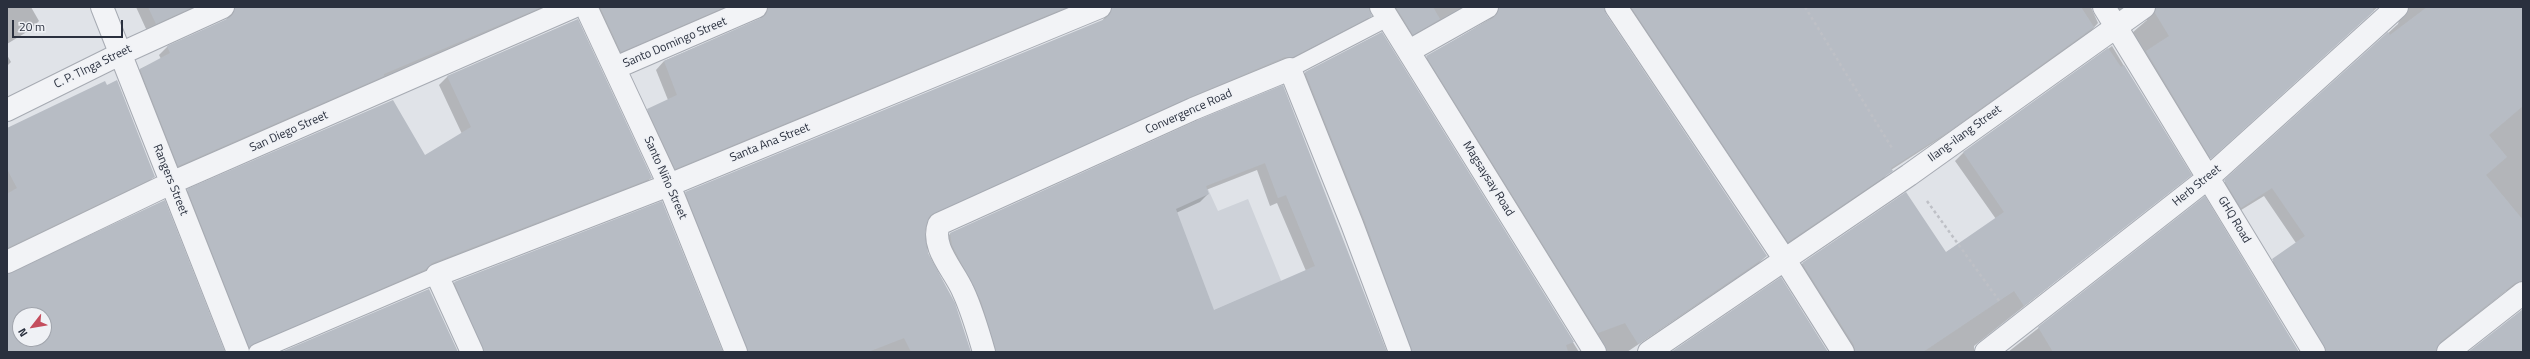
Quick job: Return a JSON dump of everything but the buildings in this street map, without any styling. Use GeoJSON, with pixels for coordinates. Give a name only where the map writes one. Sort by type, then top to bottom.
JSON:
{"type":"FeatureCollection","features":[{"type":"Feature","properties":{"kind":"street","name":"Rangers Street"},"geometry":{"type":"LineString","coordinates":[[102,7],[238,352]]}},
{"type":"Feature","properties":{"kind":"street","name":"C. P. TInga Street"},"geometry":{"type":"LineString","coordinates":[[7,110],[120,54],[223,7]]}},
{"type":"Feature","properties":{"kind":"street","name":"San Diego Street"},"geometry":{"type":"LineString","coordinates":[[7,262],[171,183],[573,7]]}},
{"type":"Feature","properties":{"kind":"street","name":"Santo Niño Street"},"geometry":{"type":"LineString","coordinates":[[586,7],[669,185],[736,352]]}},
{"type":"Feature","properties":{"kind":"street","name":"Santo Domingo Street"},"geometry":{"type":"LineString","coordinates":[[615,68],[756,7]]}},
{"type":"Feature","properties":{"kind":"street","name":"Santa Ana Street"},"geometry":{"type":"LineString","coordinates":[[437,275],[669,185],[1100,7]]}},
{"type":"Feature","properties":{"kind":"street"},"geometry":{"type":"LineString","coordinates":[[1410,51],[1487,7]]}},
{"type":"Feature","properties":{"kind":"street"},"geometry":{"type":"LineString","coordinates":[[1616,7],[1785,260],[1843,352]]}},
{"type":"Feature","properties":{"kind":"street","name":"GHQ Road"},"geometry":{"type":"LineString","coordinates":[[2104,7],[2314,352]]}},
{"type":"Feature","properties":{"kind":"street","name":"Ilang-ilang Street"},"geometry":{"type":"LineString","coordinates":[[1649,352],[1785,260],[2144,7]]}},
{"type":"Feature","properties":{"kind":"street","name":"Herb Street"},"geometry":{"type":"LineString","coordinates":[[1986,352],[2208,178],[2397,7]]}},
{"type":"Feature","properties":{"kind":"street","name":"Magsaysay Road"},"geometry":{"type":"LineString","coordinates":[[1385,12],[1595,352]]}},
{"type":"Feature","properties":{"kind":"street"},"geometry":{"type":"LineString","coordinates":[[1290,69],[1352,224],[1400,352]]}},
{"type":"Feature","properties":{"kind":"street","name":"Convergence Road"},"geometry":{"type":"LineString","coordinates":[[984,352],[976,323],[963,290],[942,255],[936,233],[939,224],[1193,109],[1290,69]]}},
{"type":"Feature","properties":{"kind":"street"},"geometry":{"type":"LineString","coordinates":[[437,275],[472,352]]}},
{"type":"Feature","properties":{"kind":"street"},"geometry":{"type":"LineString","coordinates":[[2448,352],[2523,293]]}},
{"type":"Feature","properties":{"kind":"lane"},"geometry":{"type":"LineString","coordinates":[[1290,69],[1385,12]]}},
{"type":"Feature","properties":{"kind":"lane"},"geometry":{"type":"LineString","coordinates":[[257,352],[437,275]]}},
{"type":"Feature","properties":{"kind":"shaded area"},"geometry":{"type":"Polygon","coordinates":[[[1208,189],[1218,211],[1248,199],[1310,352],[1219,352],[1160,208],[1208,189]]]}}]}
